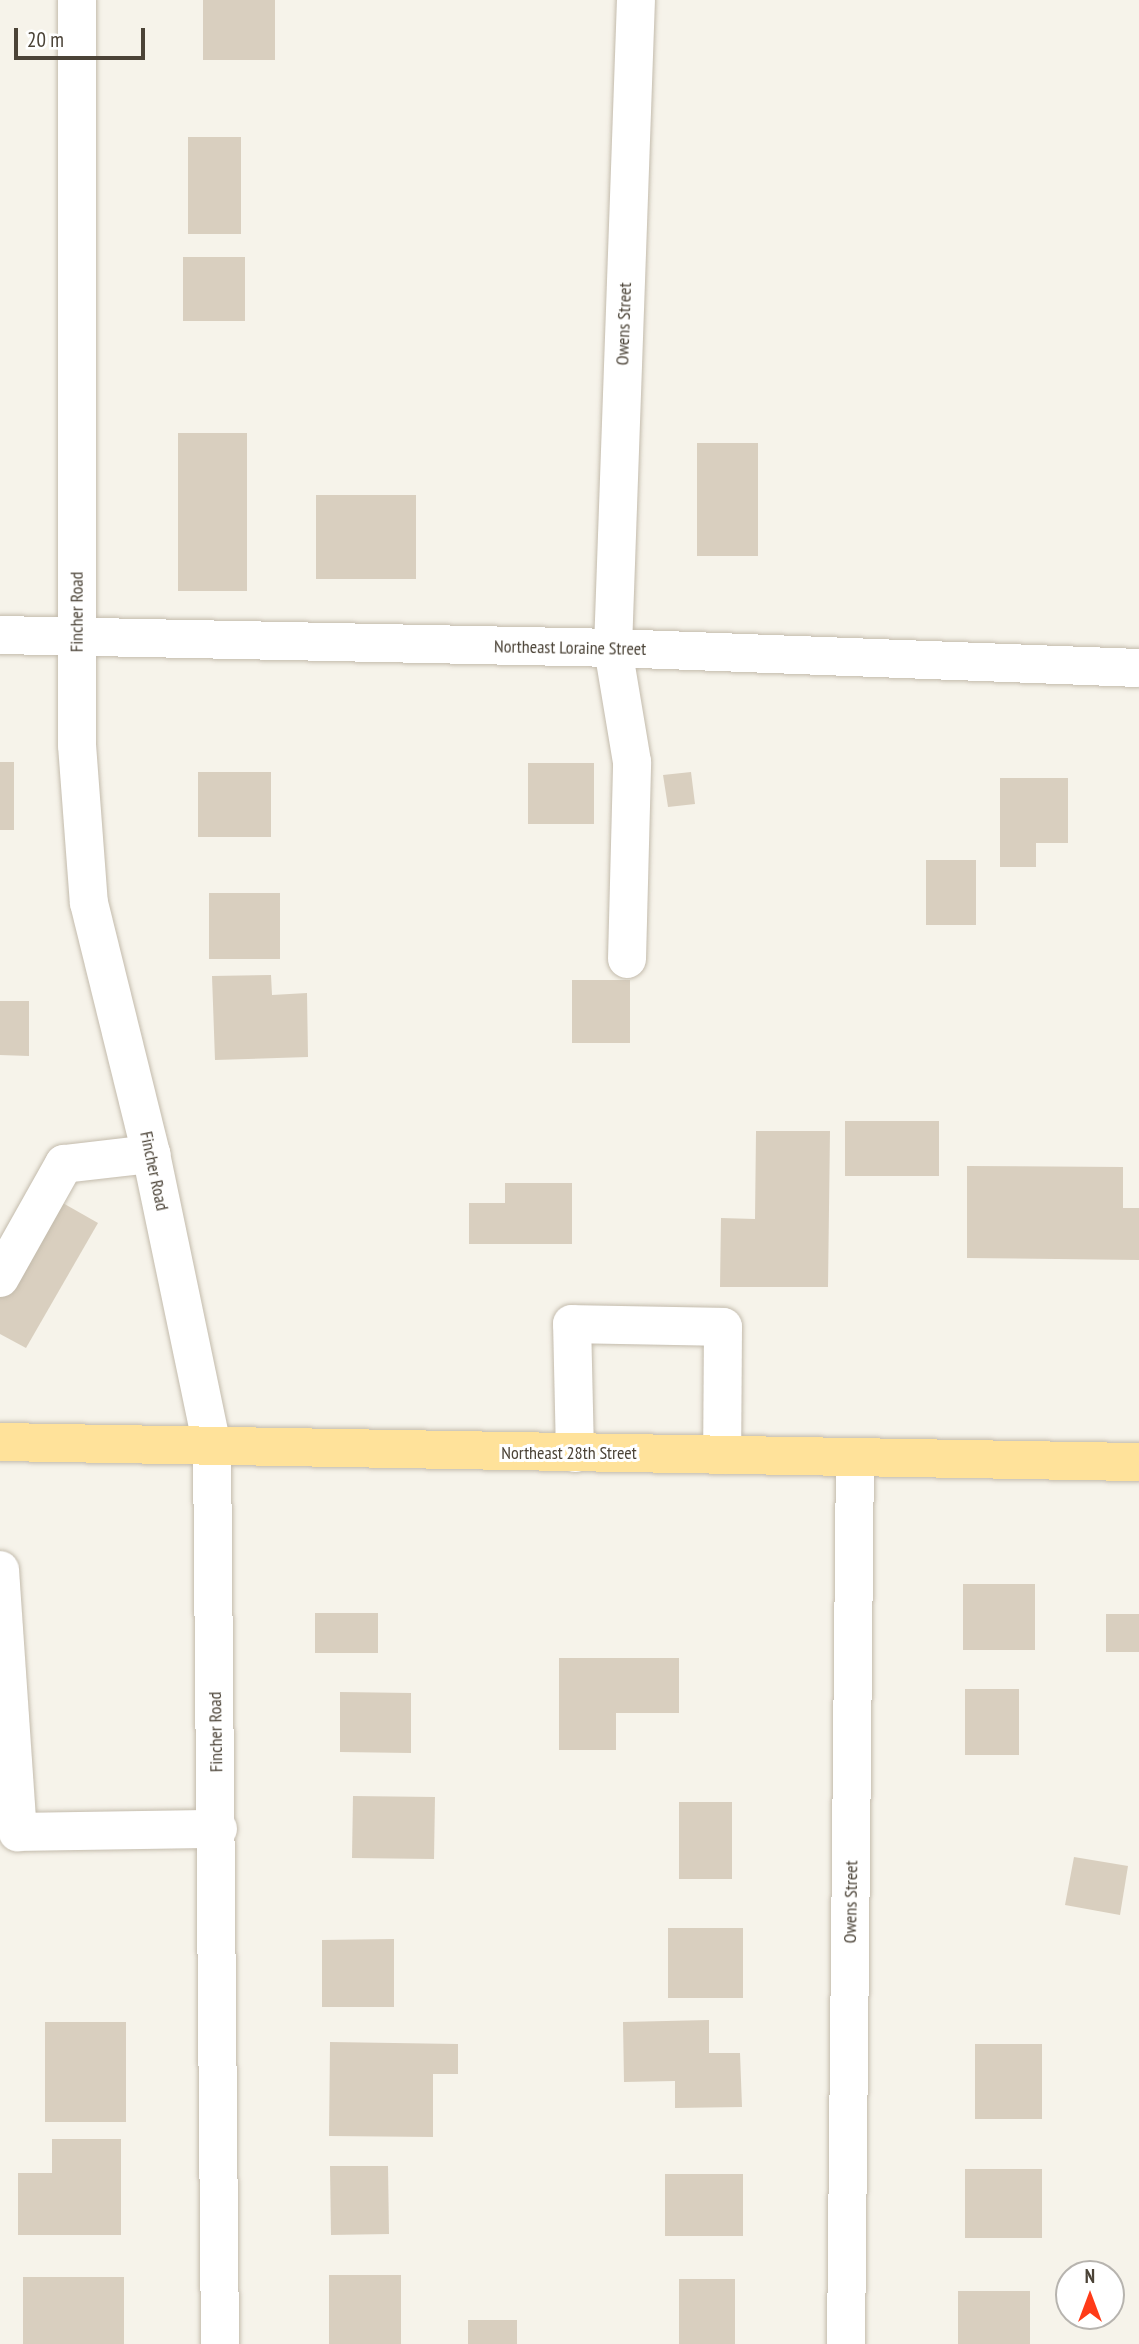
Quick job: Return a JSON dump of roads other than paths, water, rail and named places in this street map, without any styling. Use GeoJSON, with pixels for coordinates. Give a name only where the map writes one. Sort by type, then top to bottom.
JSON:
{"type":"FeatureCollection","features":[{"type":"Feature","properties":{"kind":"main road","name":"Northeast 28th Street"},"geometry":{"type":"LineString","coordinates":[[0,1442],[722,1455],[855,1460],[1139,1462]]}},
{"type":"Feature","properties":{"kind":"street","name":"Fincher Road"},"geometry":{"type":"LineString","coordinates":[[77,0],[77,745],[89,903],[151,1154],[212,1447],[218,1829],[220,2344]]}},
{"type":"Feature","properties":{"kind":"street","name":"Owens Street"},"geometry":{"type":"LineString","coordinates":[[627,959],[632,762],[613,648],[636,0]]}},
{"type":"Feature","properties":{"kind":"street","name":"Northeast Loraine Street"},"geometry":{"type":"LineString","coordinates":[[0,635],[613,648],[1139,668]]}},
{"type":"Feature","properties":{"kind":"street"},"geometry":{"type":"LineString","coordinates":[[0,1278],[64,1164],[151,1154]]}},
{"type":"Feature","properties":{"kind":"street"},"geometry":{"type":"LineString","coordinates":[[575,1453],[572,1324],[723,1326],[722,1455]]}},
{"type":"Feature","properties":{"kind":"street","name":"Owens Street"},"geometry":{"type":"LineString","coordinates":[[846,2344],[855,1460]]}},
{"type":"Feature","properties":{"kind":"street"},"geometry":{"type":"LineString","coordinates":[[0,1570],[18,1832],[218,1829]]}}]}
